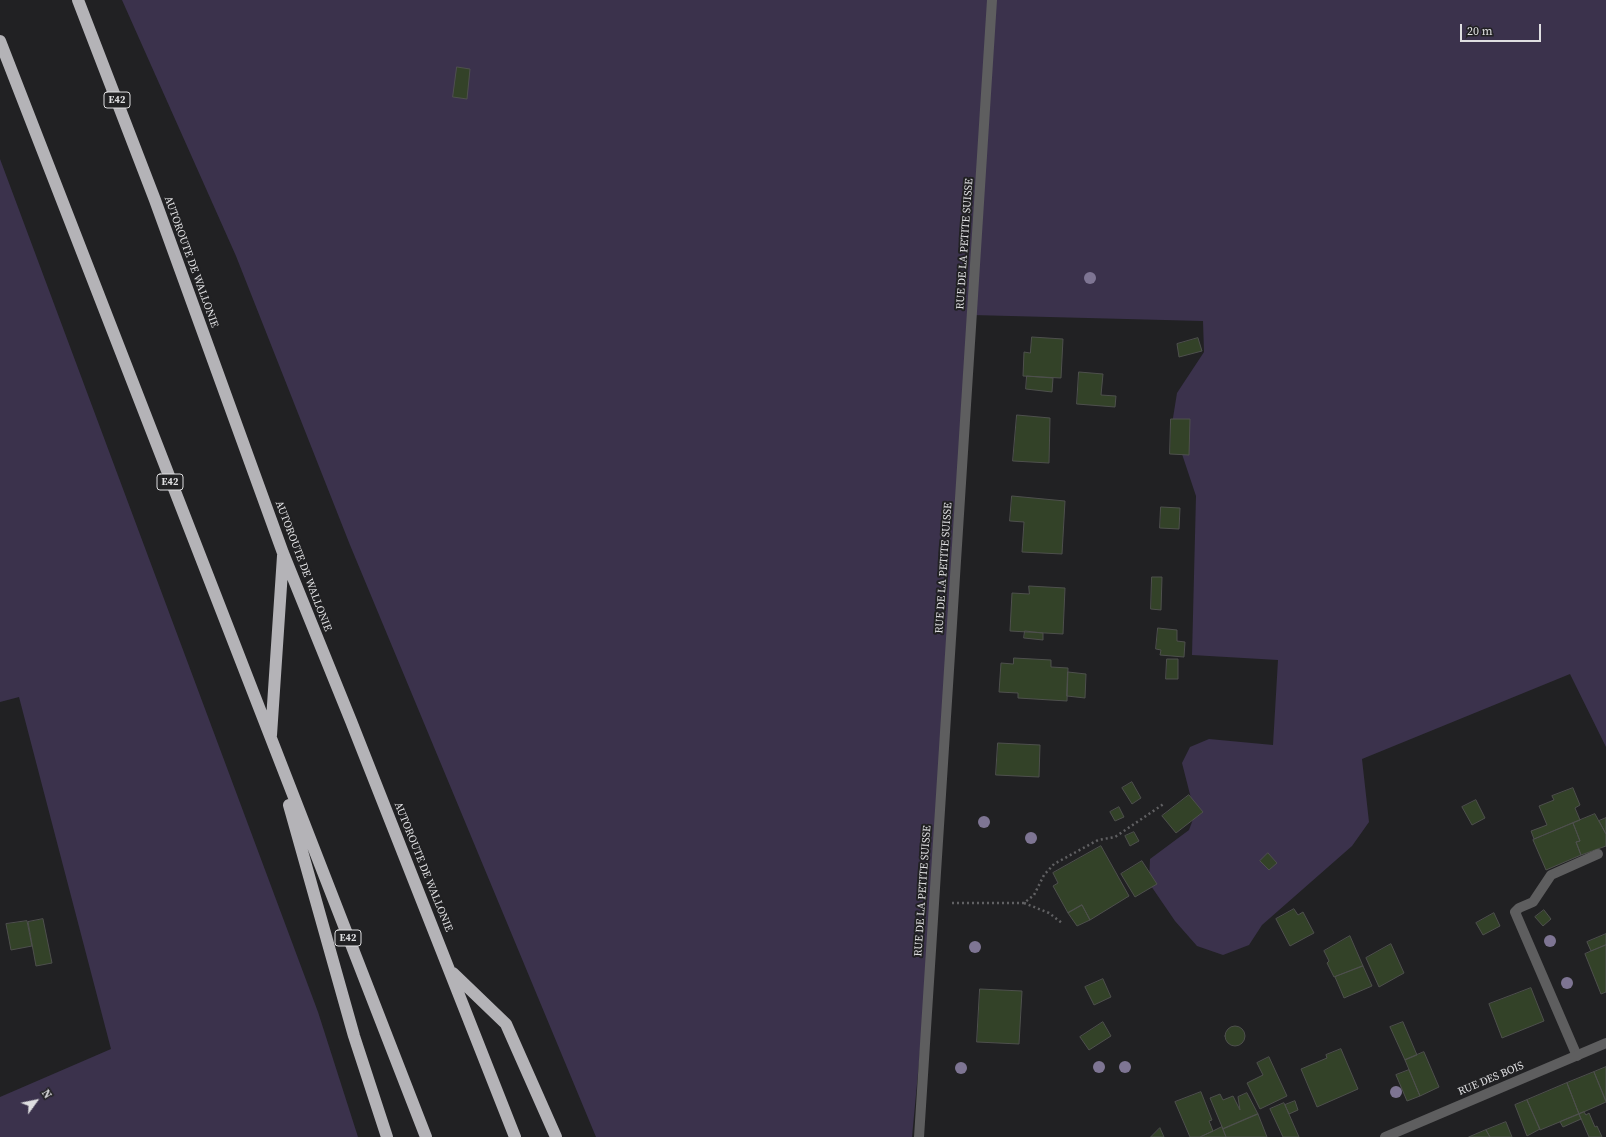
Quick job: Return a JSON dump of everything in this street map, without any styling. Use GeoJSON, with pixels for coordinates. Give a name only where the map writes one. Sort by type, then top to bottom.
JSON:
{"type":"FeatureCollection","features":[{"type":"Feature","properties":{"kind":"highway","name":"AUTOROUTE DE WALLONIE"},"geometry":{"type":"LineString","coordinates":[[78,0],[155,200],[283,553],[450,970],[515,1137]]}},
{"type":"Feature","properties":{"kind":"highway","name":"E42"},"geometry":{"type":"LineString","coordinates":[[0,41],[270,739],[426,1137]]}},
{"type":"Feature","properties":{"kind":"highway"},"geometry":{"type":"LineString","coordinates":[[283,553],[270,739],[354,1036],[387,1137]]}},
{"type":"Feature","properties":{"kind":"highway"},"geometry":{"type":"LineString","coordinates":[[450,970],[506,1024],[556,1137]]}},
{"type":"Feature","properties":{"kind":"street","name":"RUE DE LA PETITE SUISSE"},"geometry":{"type":"LineString","coordinates":[[919,1137],[992,0]]}},
{"type":"Feature","properties":{"kind":"street"},"geometry":{"type":"LineString","coordinates":[[1577,1056],[1515,912],[1519,908],[1533,902],[1552,875],[1598,854]]}},
{"type":"Feature","properties":{"kind":"street","name":"RUE DES BOIS"},"geometry":{"type":"LineString","coordinates":[[1385,1137],[1606,1043]]}},
{"type":"Feature","properties":{"kind":"path"},"geometry":{"type":"LineString","coordinates":[[1024,903],[1034,895],[1040,886],[1044,875],[1054,864],[1098,840],[1116,837],[1165,803]]}},
{"type":"Feature","properties":{"kind":"path"},"geometry":{"type":"LineString","coordinates":[[934,903],[1024,903],[1049,913],[1062,923]]}},
{"type":"Feature","properties":{"kind":"shaded area"},"geometry":{"type":"Polygon","coordinates":[[[122,0],[1606,0],[1606,747],[1570,674],[1362,759],[1369,822],[1352,846],[1262,925],[1249,945],[1223,955],[1197,946],[1175,921],[1149,883],[1150,859],[1189,830],[1195,814],[1182,763],[1190,747],[1209,739],[1273,745],[1278,660],[1192,655],[1196,496],[1172,424],[1177,393],[1204,352],[1203,321],[972,315],[934,903],[912,1137],[596,1137],[350,545],[236,256],[122,0]]]}},
{"type":"Feature","properties":{"kind":"shaded area"},"geometry":{"type":"Polygon","coordinates":[[[0,159],[318,1012],[358,1137],[0,1137],[0,1097],[111,1049],[19,697],[0,702],[0,159]]]}},
{"type":"Feature","properties":{"kind":"building"},"geometry":{"type":"Polygon","coordinates":[[[457,67],[470,69],[467,99],[453,97],[457,67]]]}},
{"type":"Feature","properties":{"kind":"building"},"geometry":{"type":"Polygon","coordinates":[[[1032,337],[1063,339],[1061,378],[1023,376],[1024,352],[1030,353],[1032,337]]]}},
{"type":"Feature","properties":{"kind":"building"},"geometry":{"type":"Polygon","coordinates":[[[1198,338],[1202,351],[1179,357],[1177,344],[1198,338]]]}},
{"type":"Feature","properties":{"kind":"building"},"geometry":{"type":"Polygon","coordinates":[[[1079,372],[1103,374],[1101,395],[1116,396],[1115,407],[1077,404],[1079,372]]]}},
{"type":"Feature","properties":{"kind":"building"},"geometry":{"type":"Polygon","coordinates":[[[1027,376],[1053,378],[1052,392],[1026,389],[1027,376]]]}},
{"type":"Feature","properties":{"kind":"building"},"geometry":{"type":"Polygon","coordinates":[[[1017,415],[1050,418],[1049,463],[1013,461],[1017,415]]]}},
{"type":"Feature","properties":{"kind":"building"},"geometry":{"type":"Polygon","coordinates":[[[1171,419],[1190,419],[1189,455],[1170,454],[1171,419]]]}},
{"type":"Feature","properties":{"kind":"building"},"geometry":{"type":"Polygon","coordinates":[[[1012,496],[1065,501],[1062,554],[1022,552],[1024,522],[1010,521],[1012,496]]]}},
{"type":"Feature","properties":{"kind":"building"},"geometry":{"type":"Polygon","coordinates":[[[1161,507],[1180,508],[1179,529],[1160,528],[1161,507]]]}},
{"type":"Feature","properties":{"kind":"building"},"geometry":{"type":"Polygon","coordinates":[[[1152,577],[1162,577],[1161,610],[1151,609],[1152,577]]]}},
{"type":"Feature","properties":{"kind":"building"},"geometry":{"type":"Polygon","coordinates":[[[1029,586],[1065,588],[1063,634],[1010,631],[1012,593],[1029,594],[1029,586]]]}},
{"type":"Feature","properties":{"kind":"building"},"geometry":{"type":"Polygon","coordinates":[[[1158,628],[1177,630],[1177,641],[1185,642],[1184,657],[1160,655],[1161,650],[1156,649],[1158,628]]]}},
{"type":"Feature","properties":{"kind":"building"},"geometry":{"type":"Polygon","coordinates":[[[1025,631],[1043,633],[1043,640],[1024,638],[1025,631]]]}},
{"type":"Feature","properties":{"kind":"building"},"geometry":{"type":"Polygon","coordinates":[[[1014,658],[1051,660],[1051,667],[1068,668],[1067,701],[1018,698],[1018,693],[999,692],[1001,663],[1013,664],[1014,658]]]}},
{"type":"Feature","properties":{"kind":"building"},"geometry":{"type":"Polygon","coordinates":[[[1167,659],[1178,659],[1178,679],[1166,679],[1167,659]]]}},
{"type":"Feature","properties":{"kind":"building"},"geometry":{"type":"Polygon","coordinates":[[[1068,672],[1086,674],[1085,698],[1067,696],[1068,672]]]}},
{"type":"Feature","properties":{"kind":"building"},"geometry":{"type":"Polygon","coordinates":[[[998,743],[1040,745],[1039,777],[996,775],[998,743]]]}},
{"type":"Feature","properties":{"kind":"building"},"geometry":{"type":"Polygon","coordinates":[[[1132,782],[1141,798],[1132,804],[1122,788],[1132,782]]]}},
{"type":"Feature","properties":{"kind":"building"},"geometry":{"type":"Polygon","coordinates":[[[1573,788],[1580,805],[1575,808],[1580,820],[1534,839],[1531,831],[1547,825],[1539,806],[1554,800],[1552,796],[1573,788]]]}},
{"type":"Feature","properties":{"kind":"building"},"geometry":{"type":"Polygon","coordinates":[[[1189,795],[1203,812],[1176,833],[1162,816],[1189,795]]]}},
{"type":"Feature","properties":{"kind":"building"},"geometry":{"type":"Polygon","coordinates":[[[1476,800],[1485,818],[1472,825],[1462,807],[1476,800]]]}},
{"type":"Feature","properties":{"kind":"building"},"geometry":{"type":"Polygon","coordinates":[[[1119,807],[1124,817],[1115,821],[1110,812],[1119,807]]]}},
{"type":"Feature","properties":{"kind":"building"},"geometry":{"type":"Polygon","coordinates":[[[1595,814],[1606,834],[1606,846],[1581,855],[1576,842],[1580,841],[1573,823],[1595,814]]]}},
{"type":"Feature","properties":{"kind":"building"},"geometry":{"type":"Polygon","coordinates":[[[1606,818],[1606,834],[1599,821],[1606,818]]]}},
{"type":"Feature","properties":{"kind":"building"},"geometry":{"type":"Polygon","coordinates":[[[1573,823],[1580,841],[1576,842],[1581,855],[1546,870],[1533,840],[1573,823]]]}},
{"type":"Feature","properties":{"kind":"building"},"geometry":{"type":"Polygon","coordinates":[[[1134,832],[1139,841],[1130,846],[1125,836],[1134,832]]]}},
{"type":"Feature","properties":{"kind":"building"},"geometry":{"type":"Polygon","coordinates":[[[1101,846],[1129,896],[1090,920],[1082,905],[1068,913],[1053,886],[1058,883],[1053,873],[1101,846]]]}},
{"type":"Feature","properties":{"kind":"building"},"geometry":{"type":"Polygon","coordinates":[[[1268,853],[1277,863],[1269,870],[1260,861],[1268,853]]]}},
{"type":"Feature","properties":{"kind":"building"},"geometry":{"type":"Polygon","coordinates":[[[1142,861],[1157,884],[1135,897],[1121,874],[1142,861]]]}},
{"type":"Feature","properties":{"kind":"building"},"geometry":{"type":"Polygon","coordinates":[[[1082,905],[1090,920],[1077,926],[1068,913],[1082,905]]]}},
{"type":"Feature","properties":{"kind":"building"},"geometry":{"type":"Polygon","coordinates":[[[1294,909],[1298,915],[1303,912],[1314,933],[1290,946],[1276,919],[1294,909]]]}},
{"type":"Feature","properties":{"kind":"building"},"geometry":{"type":"Polygon","coordinates":[[[1544,910],[1551,919],[1543,926],[1535,917],[1544,910]]]}},
{"type":"Feature","properties":{"kind":"building"},"geometry":{"type":"Polygon","coordinates":[[[1494,913],[1500,926],[1483,935],[1476,923],[1494,913]]]}},
{"type":"Feature","properties":{"kind":"building"},"geometry":{"type":"Polygon","coordinates":[[[43,919],[52,963],[36,966],[28,922],[43,919]]]}},
{"type":"Feature","properties":{"kind":"building"},"geometry":{"type":"Polygon","coordinates":[[[27,921],[32,946],[11,950],[6,924],[27,921]]]}},
{"type":"Feature","properties":{"kind":"building"},"geometry":{"type":"Polygon","coordinates":[[[1606,934],[1606,945],[1591,951],[1587,942],[1606,934]]]}},
{"type":"Feature","properties":{"kind":"building"},"geometry":{"type":"Polygon","coordinates":[[[1350,936],[1363,966],[1334,977],[1327,963],[1329,961],[1324,951],[1350,936]]]}},
{"type":"Feature","properties":{"kind":"building"},"geometry":{"type":"Polygon","coordinates":[[[1391,944],[1404,973],[1379,987],[1366,958],[1391,944]]]}},
{"type":"Feature","properties":{"kind":"building"},"geometry":{"type":"Polygon","coordinates":[[[1606,945],[1606,992],[1601,994],[1585,954],[1606,945]]]}},
{"type":"Feature","properties":{"kind":"building"},"geometry":{"type":"Polygon","coordinates":[[[1363,966],[1372,986],[1344,998],[1335,977],[1363,966]]]}},
{"type":"Feature","properties":{"kind":"building"},"geometry":{"type":"Polygon","coordinates":[[[1103,979],[1111,997],[1094,1005],[1085,987],[1103,979]]]}},
{"type":"Feature","properties":{"kind":"building"},"geometry":{"type":"Polygon","coordinates":[[[1531,988],[1544,1021],[1502,1038],[1489,1004],[1531,988]]]}},
{"type":"Feature","properties":{"kind":"building"},"geometry":{"type":"Polygon","coordinates":[[[980,989],[1022,991],[1019,1044],[977,1042],[980,989]]]}},
{"type":"Feature","properties":{"kind":"building"},"geometry":{"type":"Polygon","coordinates":[[[1103,1022],[1111,1036],[1089,1050],[1080,1037],[1103,1022]]]}},
{"type":"Feature","properties":{"kind":"building"},"geometry":{"type":"Polygon","coordinates":[[[1403,1022],[1417,1055],[1405,1060],[1390,1027],[1403,1022]]]}},
{"type":"Feature","properties":{"kind":"building"},"geometry":{"type":"Polygon","coordinates":[[[1231,1026],[1239,1026],[1245,1032],[1245,1040],[1239,1046],[1231,1046],[1225,1040],[1225,1032],[1231,1026]]]}},
{"type":"Feature","properties":{"kind":"building"},"geometry":{"type":"Polygon","coordinates":[[[1341,1049],[1358,1089],[1317,1107],[1301,1069],[1327,1058],[1326,1055],[1341,1049]]]}},
{"type":"Feature","properties":{"kind":"building"},"geometry":{"type":"Polygon","coordinates":[[[1424,1052],[1439,1087],[1420,1096],[1405,1060],[1424,1052]]]}},
{"type":"Feature","properties":{"kind":"building"},"geometry":{"type":"Polygon","coordinates":[[[1269,1057],[1287,1096],[1260,1109],[1247,1083],[1263,1075],[1257,1063],[1269,1057]]]}},
{"type":"Feature","properties":{"kind":"building"},"geometry":{"type":"Polygon","coordinates":[[[1606,1067],[1606,1101],[1594,1072],[1606,1067]]]}},
{"type":"Feature","properties":{"kind":"building"},"geometry":{"type":"Polygon","coordinates":[[[1409,1070],[1420,1096],[1407,1101],[1396,1075],[1409,1070]]]}},
{"type":"Feature","properties":{"kind":"building"},"geometry":{"type":"Polygon","coordinates":[[[1594,1072],[1606,1102],[1579,1114],[1567,1083],[1594,1072]]]}},
{"type":"Feature","properties":{"kind":"building"},"geometry":{"type":"Polygon","coordinates":[[[1567,1083],[1579,1114],[1540,1130],[1527,1100],[1567,1083]]]}},
{"type":"Feature","properties":{"kind":"building"},"geometry":{"type":"Polygon","coordinates":[[[1201,1092],[1212,1120],[1209,1121],[1213,1131],[1200,1137],[1190,1137],[1175,1102],[1201,1092]]]}},
{"type":"Feature","properties":{"kind":"building"},"geometry":{"type":"Polygon","coordinates":[[[1247,1093],[1258,1114],[1223,1129],[1210,1098],[1220,1094],[1223,1100],[1233,1096],[1240,1110],[1238,1097],[1247,1093]]]}},
{"type":"Feature","properties":{"kind":"building"},"geometry":{"type":"Polygon","coordinates":[[[1527,1100],[1540,1129],[1527,1136],[1515,1105],[1527,1100]]]}},
{"type":"Feature","properties":{"kind":"building"},"geometry":{"type":"Polygon","coordinates":[[[1295,1101],[1298,1110],[1289,1114],[1285,1105],[1295,1101]]]}},
{"type":"Feature","properties":{"kind":"building"},"geometry":{"type":"Polygon","coordinates":[[[1284,1103],[1299,1137],[1283,1137],[1270,1109],[1284,1103]]]}},
{"type":"Feature","properties":{"kind":"building"},"geometry":{"type":"Polygon","coordinates":[[[1584,1112],[1586,1115],[1589,1113],[1595,1127],[1597,1126],[1602,1137],[1589,1137],[1579,1114],[1584,1112]]]}},
{"type":"Feature","properties":{"kind":"building"},"geometry":{"type":"Polygon","coordinates":[[[1258,1114],[1267,1137],[1226,1137],[1223,1129],[1258,1114]]]}},
{"type":"Feature","properties":{"kind":"building"},"geometry":{"type":"Polygon","coordinates":[[[1579,1114],[1581,1119],[1563,1127],[1560,1122],[1579,1114]]]}},
{"type":"Feature","properties":{"kind":"building"},"geometry":{"type":"Polygon","coordinates":[[[1506,1122],[1512,1137],[1490,1137],[1486,1130],[1506,1122]]]}},
{"type":"Feature","properties":{"kind":"building"},"geometry":{"type":"Polygon","coordinates":[[[1222,1127],[1226,1137],[1200,1137],[1213,1131],[1222,1127]]]}},
{"type":"Feature","properties":{"kind":"building"},"geometry":{"type":"Polygon","coordinates":[[[1160,1128],[1164,1137],[1151,1137],[1160,1128]]]}},
{"type":"Feature","properties":{"kind":"building"},"geometry":{"type":"Polygon","coordinates":[[[1486,1130],[1490,1137],[1469,1137],[1486,1130]]]}}]}
